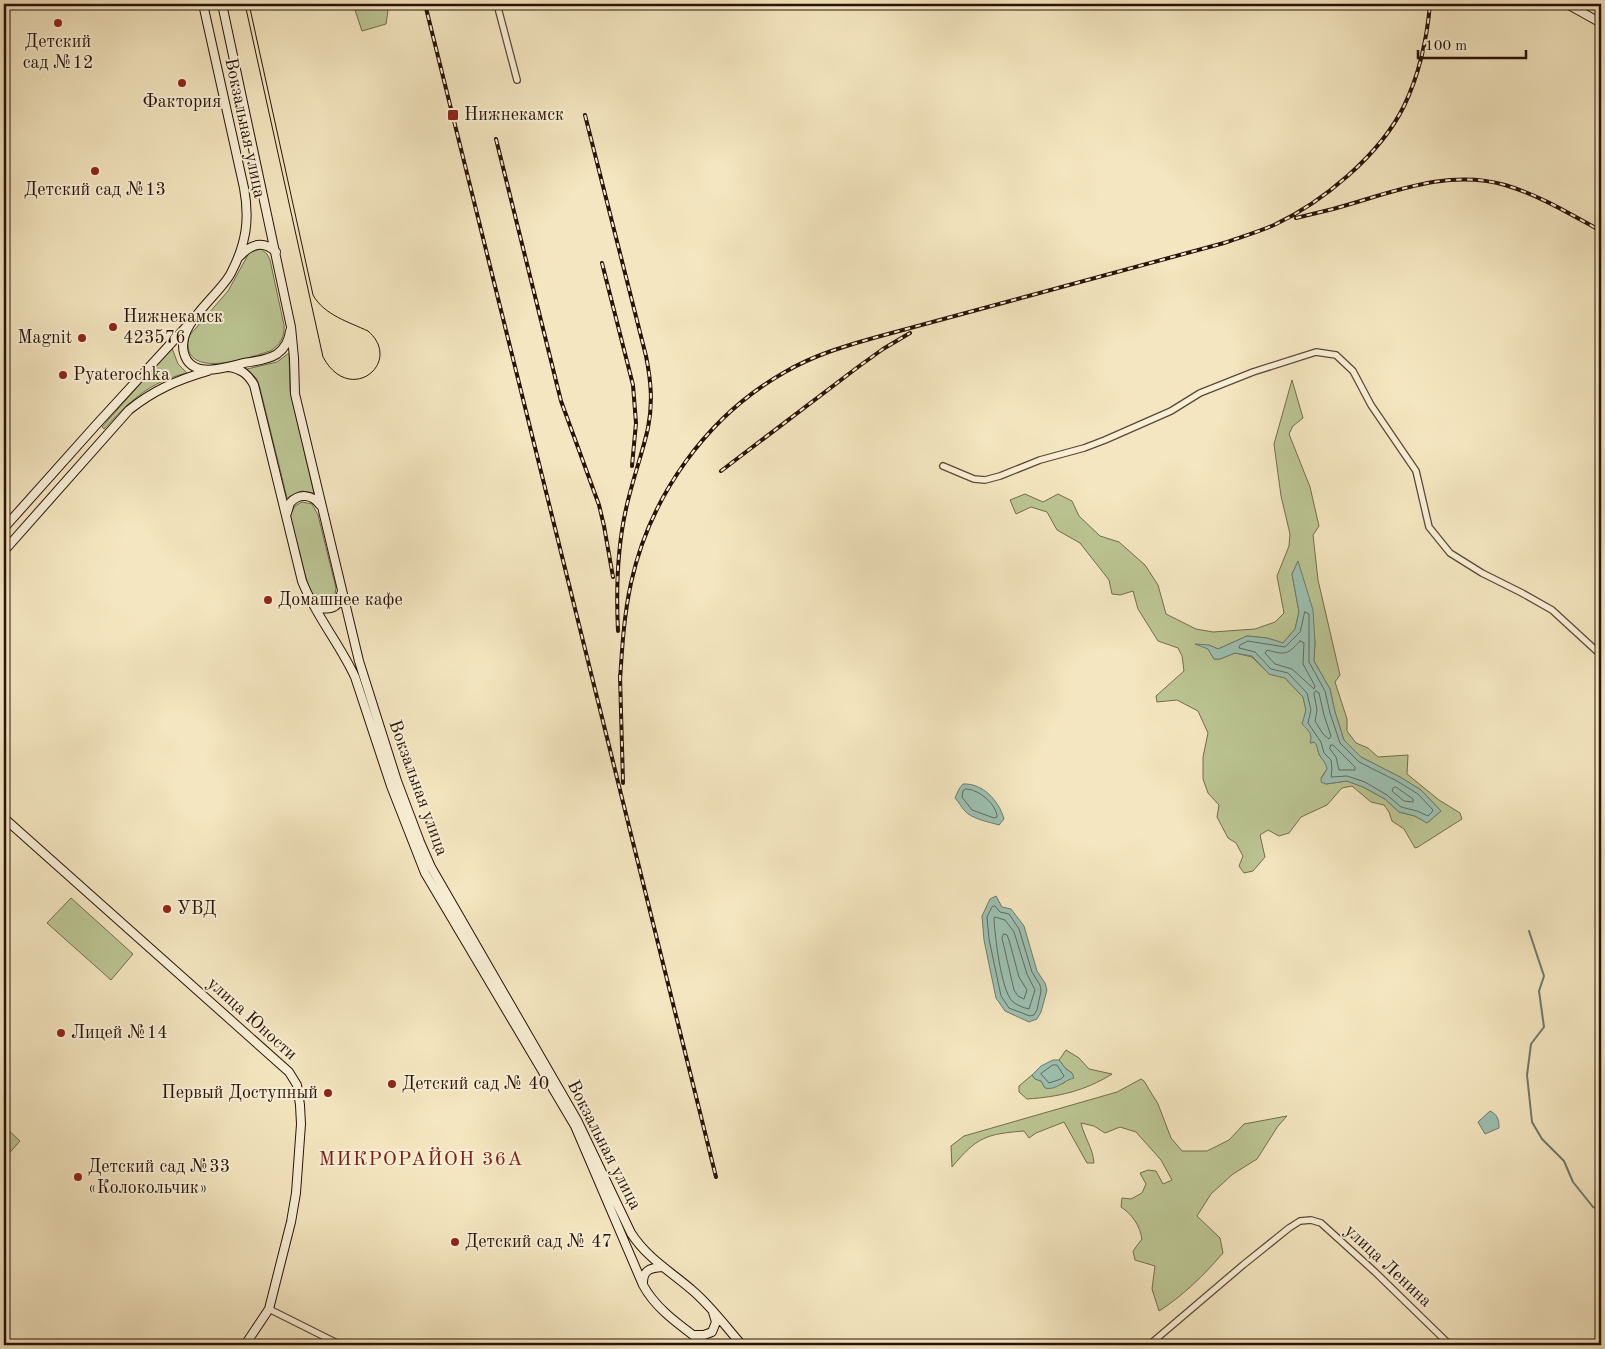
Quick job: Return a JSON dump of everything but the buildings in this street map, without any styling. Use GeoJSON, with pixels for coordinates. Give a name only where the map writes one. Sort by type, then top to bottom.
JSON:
{"type":"FeatureCollection","features":[{"type":"Feature","properties":{"kind":"main road","name":"Вокзальная улица"},"geometry":{"type":"LineString","coordinates":[[203,4],[246,202],[247,226],[238,258],[224,284],[193,320],[184,340],[184,354],[192,366],[210,370],[262,359],[277,353],[287,344],[291,327]]}},
{"type":"Feature","properties":{"kind":"main road","name":"Вокзальная улица"},"geometry":{"type":"LineString","coordinates":[[222,4],[291,327],[295,394],[341,592],[362,674],[388,754],[420,842],[431,867],[577,1120],[631,1233],[640,1246],[662,1267],[695,1292],[742,1345]]}},
{"type":"Feature","properties":{"kind":"main road"},"geometry":{"type":"LineString","coordinates":[[1567,4],[1601,24]]}},
{"type":"Feature","properties":{"kind":"main road","name":"Вокзальная улица"},"geometry":{"type":"LineString","coordinates":[[238,258],[246,249],[256,244],[266,245],[276,252]]}},
{"type":"Feature","properties":{"kind":"main road"},"geometry":{"type":"LineString","coordinates":[[4,528],[116,402],[193,320]]}},
{"type":"Feature","properties":{"kind":"main road","name":"Вокзальная улица"},"geometry":{"type":"LineString","coordinates":[[229,367],[243,371],[254,385],[302,581],[312,603],[349,663],[355,677],[390,786],[424,873],[575,1126],[643,1285],[656,1304],[706,1345]]}},
{"type":"Feature","properties":{"kind":"main road"},"geometry":{"type":"LineString","coordinates":[[4,551],[128,410],[153,392],[210,370]]}},
{"type":"Feature","properties":{"kind":"main road"},"geometry":{"type":"LineString","coordinates":[[287,519],[290,503],[300,497],[306,496],[315,499],[322,509]]}},
{"type":"Feature","properties":{"kind":"main road"},"geometry":{"type":"LineString","coordinates":[[312,603],[322,608],[331,608],[340,601],[341,592]]}},
{"type":"Feature","properties":{"kind":"main road","name":"улица Юности"},"geometry":{"type":"LineString","coordinates":[[4,818],[175,972],[242,1029],[289,1072],[295,1082],[298,1089],[301,1124],[296,1193],[291,1222],[269,1309],[246,1345]]}},
{"type":"Feature","properties":{"kind":"main road"},"geometry":{"type":"LineString","coordinates":[[643,1285],[644,1274],[647,1270],[662,1267]]}},
{"type":"Feature","properties":{"kind":"main road"},"geometry":{"type":"LineString","coordinates":[[693,1335],[704,1335],[712,1332],[716,1322],[712,1310]]}},
{"type":"Feature","properties":{"kind":"street"},"geometry":{"type":"LineString","coordinates":[[497,4],[517,80]]}},
{"type":"Feature","properties":{"kind":"street"},"geometry":{"type":"LineString","coordinates":[[943,466],[974,479],[985,480],[1000,476],[1040,460],[1105,440],[1171,411],[1200,393],[1253,372],[1316,352],[1336,355],[1353,371],[1371,405],[1416,471],[1429,527],[1450,553],[1482,573],[1552,610],[1601,655]]}},
{"type":"Feature","properties":{"kind":"street","name":"улица Ленина"},"geometry":{"type":"LineString","coordinates":[[1149,1345],[1242,1265],[1300,1220],[1321,1222],[1450,1345]]}},
{"type":"Feature","properties":{"kind":"street"},"geometry":{"type":"LineString","coordinates":[[269,1309],[341,1345]]}},
{"type":"Feature","properties":{"kind":"green space"},"geometry":{"type":"Polygon","coordinates":[[[353,4],[389,4],[386,24],[362,31],[353,4]]]}},
{"type":"Feature","properties":{"kind":"green space"},"geometry":{"type":"Polygon","coordinates":[[[261,249],[270,260],[284,325],[284,333],[281,340],[270,351],[247,358],[218,363],[205,363],[194,359],[189,350],[189,336],[228,291],[249,253],[261,249]]]}},
{"type":"Feature","properties":{"kind":"green space"},"geometry":{"type":"Polygon","coordinates":[[[172,348],[178,364],[187,373],[151,387],[132,401],[104,429],[102,427],[172,348]]]}},
{"type":"Feature","properties":{"kind":"green space"},"geometry":{"type":"Polygon","coordinates":[[[289,353],[290,390],[314,493],[302,491],[287,498],[260,388],[257,379],[247,369],[277,362],[289,353]]]}},
{"type":"Feature","properties":{"kind":"green space"},"geometry":{"type":"Polygon","coordinates":[[[1292,380],[1303,418],[1293,426],[1289,434],[1310,487],[1319,526],[1313,535],[1318,580],[1340,675],[1335,682],[1347,719],[1347,731],[1356,743],[1368,748],[1378,757],[1408,755],[1407,774],[1439,800],[1460,813],[1462,819],[1415,848],[1404,829],[1392,821],[1384,805],[1371,802],[1352,786],[1342,788],[1327,805],[1301,817],[1289,833],[1279,836],[1268,830],[1260,835],[1265,857],[1253,871],[1244,873],[1239,866],[1243,856],[1236,843],[1228,838],[1217,817],[1219,805],[1208,793],[1203,779],[1203,757],[1208,733],[1198,711],[1177,700],[1157,702],[1156,696],[1184,671],[1182,656],[1178,648],[1158,641],[1138,609],[1133,591],[1120,595],[1112,594],[1109,580],[1080,543],[1057,530],[1047,512],[1031,507],[1016,514],[1010,500],[1025,494],[1043,502],[1058,494],[1072,501],[1079,516],[1100,536],[1119,542],[1145,565],[1158,585],[1166,614],[1196,629],[1213,632],[1255,629],[1275,622],[1284,613],[1277,576],[1289,546],[1290,534],[1281,496],[1274,444],[1292,380]],[[1298,562],[1292,574],[1299,612],[1295,629],[1283,643],[1267,638],[1247,636],[1218,649],[1209,645],[1208,649],[1214,659],[1220,659],[1235,653],[1252,657],[1269,674],[1285,678],[1303,697],[1306,710],[1303,724],[1311,735],[1311,743],[1315,742],[1319,754],[1326,765],[1327,769],[1321,778],[1326,784],[1347,781],[1363,787],[1385,799],[1399,812],[1415,816],[1427,823],[1441,811],[1421,790],[1361,757],[1344,740],[1330,689],[1314,661],[1315,642],[1298,562]]]}},
{"type":"Feature","properties":{"kind":"green space"},"geometry":{"type":"Polygon","coordinates":[[[302,502],[312,504],[318,515],[336,588],[334,600],[327,605],[321,604],[310,589],[293,530],[290,515],[295,506],[302,502]]]}},
{"type":"Feature","properties":{"kind":"green space"},"geometry":{"type":"Polygon","coordinates":[[[71,898],[133,954],[111,980],[47,923],[71,898]]]}},
{"type":"Feature","properties":{"kind":"green space"},"geometry":{"type":"Polygon","coordinates":[[[1066,1050],[1079,1058],[1089,1069],[1112,1074],[1092,1085],[1050,1097],[1027,1099],[1019,1092],[1019,1086],[1032,1075],[1035,1079],[1041,1081],[1045,1088],[1064,1083],[1072,1073],[1059,1060],[1066,1050]]]}},
{"type":"Feature","properties":{"kind":"green space"},"geometry":{"type":"Polygon","coordinates":[[[1141,1079],[1158,1104],[1171,1138],[1182,1151],[1207,1151],[1229,1140],[1244,1124],[1287,1116],[1278,1126],[1257,1159],[1233,1174],[1211,1194],[1197,1216],[1220,1238],[1223,1253],[1193,1284],[1159,1311],[1152,1289],[1155,1266],[1135,1260],[1133,1251],[1142,1239],[1141,1234],[1135,1221],[1121,1207],[1122,1198],[1131,1199],[1142,1193],[1146,1184],[1140,1173],[1148,1170],[1156,1171],[1163,1184],[1172,1180],[1161,1160],[1136,1132],[1120,1127],[1105,1133],[1094,1126],[1081,1123],[1094,1163],[1087,1163],[1064,1122],[1036,1133],[1029,1138],[1024,1131],[1000,1134],[976,1143],[952,1167],[951,1146],[964,1136],[1117,1092],[1141,1079]]]}},
{"type":"Feature","properties":{"kind":"green space"},"geometry":{"type":"Polygon","coordinates":[[[4,1126],[20,1141],[4,1159],[4,1126]]]}},
{"type":"Feature","properties":{"kind":"water"},"geometry":{"type":"Polygon","coordinates":[[[1298,561],[1313,610],[1314,661],[1330,689],[1344,740],[1361,757],[1421,790],[1441,811],[1427,823],[1415,816],[1399,812],[1385,799],[1363,787],[1347,781],[1326,784],[1321,782],[1327,769],[1317,746],[1314,742],[1310,743],[1310,733],[1302,724],[1306,710],[1303,697],[1285,678],[1269,674],[1252,656],[1235,653],[1220,659],[1214,659],[1208,649],[1195,644],[1209,645],[1218,649],[1247,636],[1267,638],[1283,643],[1295,629],[1299,612],[1292,574],[1298,561]]]}},
{"type":"Feature","properties":{"kind":"water"},"geometry":{"type":"Polygon","coordinates":[[[963,784],[970,784],[989,794],[1002,812],[1004,819],[999,825],[968,814],[955,798],[963,784]]]}},
{"type":"Feature","properties":{"kind":"water"},"geometry":{"type":"Polygon","coordinates":[[[996,896],[1002,907],[1011,909],[1024,926],[1037,971],[1047,990],[1041,1012],[1037,1019],[1029,1022],[1005,1011],[996,998],[984,940],[982,916],[990,899],[996,896]]]}},
{"type":"Feature","properties":{"kind":"water"},"geometry":{"type":"Polygon","coordinates":[[[1053,1060],[1059,1060],[1072,1073],[1074,1078],[1049,1089],[1045,1088],[1041,1081],[1035,1079],[1032,1075],[1041,1066],[1053,1060]]]}},
{"type":"Feature","properties":{"kind":"water"},"geometry":{"type":"Polygon","coordinates":[[[1490,1111],[1498,1118],[1499,1128],[1485,1134],[1478,1122],[1490,1111]]]}},
{"type":"Feature","properties":{"kind":"waterway"},"geometry":{"type":"LineString","coordinates":[[1529,931],[1544,976],[1539,991],[1544,1027],[1531,1044],[1527,1075],[1532,1122],[1542,1139],[1564,1161],[1573,1182],[1593,1207],[1601,1210]]}},
{"type":"Feature","properties":{"kind":"tram line"},"geometry":{"type":"LineString","coordinates":[[245,4],[323,357],[334,372],[346,378],[359,379],[369,374],[377,366],[380,355],[378,343],[368,331],[330,313],[313,295],[249,4]]}},
{"type":"Feature","properties":{"kind":"railway"},"geometry":{"type":"LineString","coordinates":[[425,4],[716,1177]]}},
{"type":"Feature","properties":{"kind":"railway"},"geometry":{"type":"LineString","coordinates":[[620,681],[631,583],[640,551],[652,520],[686,461],[707,435],[731,411],[757,390],[785,372],[830,352],[877,337],[1224,243],[1268,228],[1312,204],[1365,159],[1394,124],[1404,106],[1418,69],[1427,30],[1430,4]]}},
{"type":"Feature","properties":{"kind":"railway"},"geometry":{"type":"LineString","coordinates":[[585,115],[646,356],[651,392],[648,428],[623,524],[617,585],[618,631]]}},
{"type":"Feature","properties":{"kind":"railway"},"geometry":{"type":"LineString","coordinates":[[496,139],[561,401],[599,505],[613,577]]}},
{"type":"Feature","properties":{"kind":"railway"},"geometry":{"type":"LineString","coordinates":[[1296,218],[1396,190],[1439,181],[1461,179],[1483,181],[1518,189],[1554,205],[1601,231]]}},
{"type":"Feature","properties":{"kind":"railway"},"geometry":{"type":"LineString","coordinates":[[602,263],[633,385],[636,423],[632,466]]}},
{"type":"Feature","properties":{"kind":"railway"},"geometry":{"type":"LineString","coordinates":[[721,471],[858,367],[910,333]]}},
{"type":"Feature","properties":{"kind":"railway"},"geometry":{"type":"LineString","coordinates":[[620,675],[623,783]]}},
{"type":"Feature","properties":{"kind":"place","name":"Детский сад №12"},"geometry":{"type":"Point","coordinates":[58,23]}},
{"type":"Feature","properties":{"kind":"place","name":"Фактория"},"geometry":{"type":"Point","coordinates":[182,83]}},
{"type":"Feature","properties":{"kind":"place","name":"Нижнекамск"},"geometry":{"type":"Point","coordinates":[453,115]}},
{"type":"Feature","properties":{"kind":"place","name":"Детский сад №13"},"geometry":{"type":"Point","coordinates":[95,171]}},
{"type":"Feature","properties":{"kind":"place","name":"Нижнекамск 423576"},"geometry":{"type":"Point","coordinates":[113,327]}},
{"type":"Feature","properties":{"kind":"place","name":"Magnit"},"geometry":{"type":"Point","coordinates":[82,338]}},
{"type":"Feature","properties":{"kind":"place","name":"Pyaterochka"},"geometry":{"type":"Point","coordinates":[63,375]}},
{"type":"Feature","properties":{"kind":"place","name":"Домашнее кафе"},"geometry":{"type":"Point","coordinates":[268,600]}},
{"type":"Feature","properties":{"kind":"place","name":"УВД"},"geometry":{"type":"Point","coordinates":[167,909]}},
{"type":"Feature","properties":{"kind":"place","name":"Лицей №14"},"geometry":{"type":"Point","coordinates":[61,1033]}},
{"type":"Feature","properties":{"kind":"place","name":"Детский сад № 40"},"geometry":{"type":"Point","coordinates":[392,1084]}},
{"type":"Feature","properties":{"kind":"place","name":"Первый Доступный"},"geometry":{"type":"Point","coordinates":[328,1093]}},
{"type":"Feature","properties":{"kind":"place","name":"Детский сад №33 «Колокольчик»"},"geometry":{"type":"Point","coordinates":[78,1177]}},
{"type":"Feature","properties":{"kind":"place","name":"Детский сад № 47"},"geometry":{"type":"Point","coordinates":[455,1242]}},
{"type":"Feature","properties":{"kind":"district","name":"МИКРОРАЙОН 36А"},"geometry":{"type":"Point","coordinates":[421,1160]}}]}
